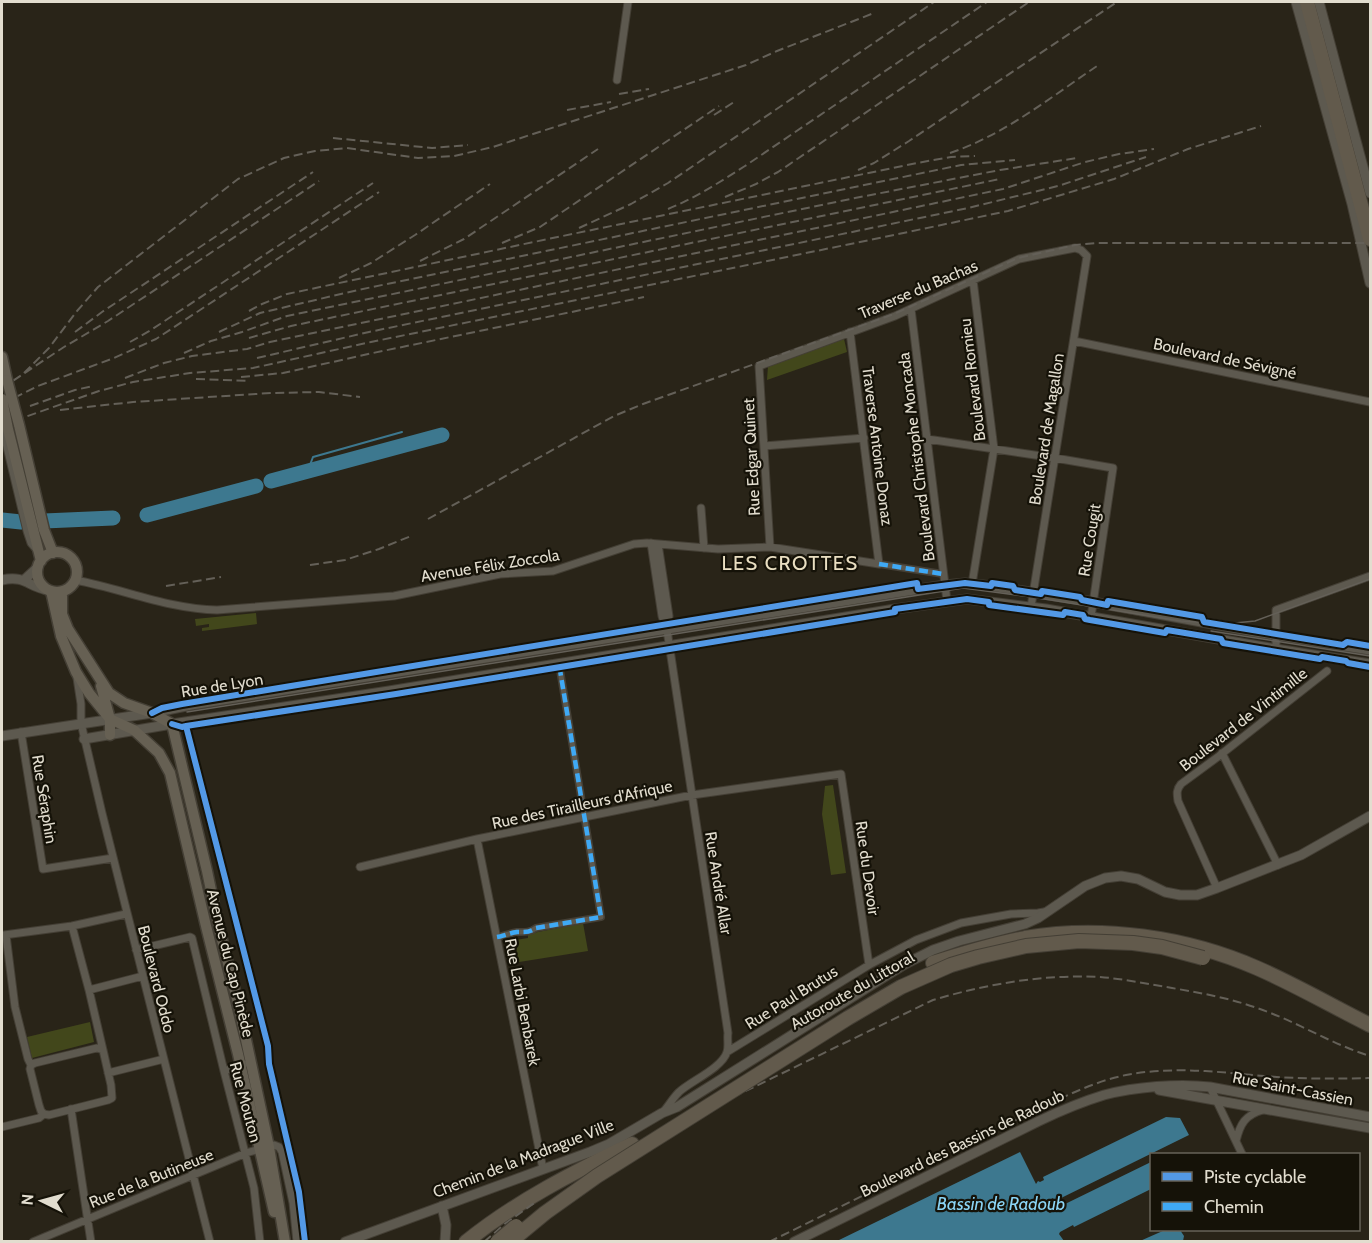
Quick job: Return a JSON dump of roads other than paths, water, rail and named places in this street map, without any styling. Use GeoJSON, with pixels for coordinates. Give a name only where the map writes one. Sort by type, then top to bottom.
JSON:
{"type":"FeatureCollection","features":[{"type":"Feature","properties":{"kind":"highway"},"geometry":{"type":"LineString","coordinates":[[1307,2],[1371,239]]}},
{"type":"Feature","properties":{"kind":"highway"},"geometry":{"type":"LineString","coordinates":[[1366,223],[1371,250]]}},
{"type":"Feature","properties":{"kind":"highway","name":"Autoroute du Littoral"},"geometry":{"type":"LineString","coordinates":[[497,1242],[541,1206],[594,1168],[870,995],[933,963],[979,948],[1057,934],[1114,933],[1164,939],[1190,945],[1256,967],[1371,1025]]}},
{"type":"Feature","properties":{"kind":"highway","name":"Autoroute du Littoral"},"geometry":{"type":"LineString","coordinates":[[510,1242],[545,1213],[597,1176],[849,1018],[901,987],[951,965],[978,957],[1026,946],[1060,942],[1098,941],[1162,947],[1211,960],[1255,976],[1371,1034]]}},
{"type":"Feature","properties":{"kind":"highway"},"geometry":{"type":"LineString","coordinates":[[466,1242],[511,1210],[596,1161],[632,1144]]}},
{"type":"Feature","properties":{"kind":"main road"},"geometry":{"type":"LineString","coordinates":[[2,357],[7,380],[8,428]]}},
{"type":"Feature","properties":{"kind":"main road"},"geometry":{"type":"LineString","coordinates":[[2,399],[34,530],[39,559],[39,579],[43,586],[54,591],[69,588],[75,580],[77,570],[73,559],[65,554],[53,553],[39,559]]}},
{"type":"Feature","properties":{"kind":"main road"},"geometry":{"type":"LineString","coordinates":[[34,530],[53,553]]}},
{"type":"Feature","properties":{"kind":"main road"},"geometry":{"type":"LineString","coordinates":[[54,591],[61,636],[76,672],[88,693],[110,719]]}},
{"type":"Feature","properties":{"kind":"main road"},"geometry":{"type":"LineString","coordinates":[[54,591],[68,629],[109,693],[124,703],[152,713],[172,724]]}},
{"type":"Feature","properties":{"kind":"main road"},"geometry":{"type":"LineString","coordinates":[[98,677],[110,719],[110,735]]}},
{"type":"Feature","properties":{"kind":"main road","name":"Avenue du Cap Pinède"},"geometry":{"type":"LineString","coordinates":[[110,719],[134,730],[159,753],[170,773],[206,927],[264,1148],[285,1242]]}},
{"type":"Feature","properties":{"kind":"main road","name":"Avenue du Cap Pinède"},"geometry":{"type":"LineString","coordinates":[[172,724],[250,1058],[279,1242]]}},
{"type":"Feature","properties":{"kind":"street"},"geometry":{"type":"LineString","coordinates":[[616,80],[628,2]]}},
{"type":"Feature","properties":{"kind":"street"},"geometry":{"type":"LineString","coordinates":[[1296,2],[1352,204],[1371,283]]}},
{"type":"Feature","properties":{"kind":"street"},"geometry":{"type":"LineString","coordinates":[[1319,2],[1371,193]]}},
{"type":"Feature","properties":{"kind":"street","name":"Traverse du Bachas"},"geometry":{"type":"LineString","coordinates":[[759,366],[895,316],[1019,259],[1075,248],[1087,256]]}},
{"type":"Feature","properties":{"kind":"street","name":"Boulevard de Magallon"},"geometry":{"type":"LineString","coordinates":[[1031,607],[1087,256]]}},
{"type":"Feature","properties":{"kind":"street","name":"Boulevard Romieu"},"geometry":{"type":"LineString","coordinates":[[972,584],[994,449],[973,280]]}},
{"type":"Feature","properties":{"kind":"street","name":"Boulevard Christophe Moncada"},"geometry":{"type":"LineString","coordinates":[[911,309],[947,601]]}},
{"type":"Feature","properties":{"kind":"street","name":"Traverse Antoine Donaz"},"geometry":{"type":"LineString","coordinates":[[850,332],[879,564]]}},
{"type":"Feature","properties":{"kind":"street","name":"Boulevard de Sévigné"},"geometry":{"type":"LineString","coordinates":[[1074,340],[1371,402]]}},
{"type":"Feature","properties":{"kind":"street","name":"Rue Edgar Quinet"},"geometry":{"type":"LineString","coordinates":[[759,366],[770,547]]}},
{"type":"Feature","properties":{"kind":"street"},"geometry":{"type":"LineString","coordinates":[[8,428],[34,530]]}},
{"type":"Feature","properties":{"kind":"street"},"geometry":{"type":"LineString","coordinates":[[764,446],[864,438]]}},
{"type":"Feature","properties":{"kind":"street"},"geometry":{"type":"LineString","coordinates":[[927,439],[1055,458]]}},
{"type":"Feature","properties":{"kind":"street","name":"Rue Cougit"},"geometry":{"type":"LineString","coordinates":[[1055,458],[1113,468],[1091,616]]}},
{"type":"Feature","properties":{"kind":"street"},"geometry":{"type":"LineString","coordinates":[[701,508],[704,548]]}},
{"type":"Feature","properties":{"kind":"street","name":"Avenue Félix Zoccola"},"geometry":{"type":"LineString","coordinates":[[75,580],[184,607],[217,610],[394,596],[500,574],[553,571],[634,544],[655,543],[718,549],[770,547],[943,574]]}},
{"type":"Feature","properties":{"kind":"street","name":"Rue André Allar"},"geometry":{"type":"LineString","coordinates":[[655,543],[662,616],[667,630],[728,1029],[727,1052]]}},
{"type":"Feature","properties":{"kind":"street"},"geometry":{"type":"LineString","coordinates":[[24,580],[39,559]]}},
{"type":"Feature","properties":{"kind":"street"},"geometry":{"type":"LineString","coordinates":[[1275,649],[1276,610],[1371,576]]}},
{"type":"Feature","properties":{"kind":"street"},"geometry":{"type":"LineString","coordinates":[[2,580],[12,578],[24,580],[39,589],[54,591]]}},
{"type":"Feature","properties":{"kind":"street","name":"Rue de Lyon"},"geometry":{"type":"LineString","coordinates":[[2,736],[945,585],[972,584],[1093,602],[1371,650]]}},
{"type":"Feature","properties":{"kind":"street","name":"Rue de Lyon"},"geometry":{"type":"LineString","coordinates":[[84,739],[967,599],[1091,616],[1371,664]]}},
{"type":"Feature","properties":{"kind":"street"},"geometry":{"type":"LineString","coordinates":[[497,938],[519,932],[532,932],[536,928],[601,917],[560,670]]}},
{"type":"Feature","properties":{"kind":"street","name":"Boulevard de Vintimille"},"geometry":{"type":"LineString","coordinates":[[1217,888],[1178,801],[1176,793],[1180,784],[1327,671]]}},
{"type":"Feature","properties":{"kind":"street","name":"Boulevard Oddo"},"geometry":{"type":"LineString","coordinates":[[76,672],[84,739],[210,1242]]}},
{"type":"Feature","properties":{"kind":"street","name":"Rue Séraphin"},"geometry":{"type":"LineString","coordinates":[[21,732],[43,869],[113,858]]}},
{"type":"Feature","properties":{"kind":"street"},"geometry":{"type":"LineString","coordinates":[[1222,753],[1278,865]]}},
{"type":"Feature","properties":{"kind":"street","name":"Rue des Tirailleurs d'Afrique"},"geometry":{"type":"LineString","coordinates":[[360,867],[477,839],[692,795],[841,774]]}},
{"type":"Feature","properties":{"kind":"street","name":"Rue du Devoir"},"geometry":{"type":"LineString","coordinates":[[841,774],[869,965]]}},
{"type":"Feature","properties":{"kind":"street","name":"Chemin de la Madrague Ville"},"geometry":{"type":"LineString","coordinates":[[345,1242],[609,1144],[662,1113],[677,1107],[905,964],[950,944],[1025,924],[1038,918],[1085,886],[1105,878],[1121,876],[1138,879],[1165,892],[1197,895],[1301,855],[1371,816]]}},
{"type":"Feature","properties":{"kind":"street","name":"Rue Larbi Benbarek"},"geometry":{"type":"LineString","coordinates":[[477,839],[543,1169]]}},
{"type":"Feature","properties":{"kind":"street","name":"Rue Paul Brutus"},"geometry":{"type":"LineString","coordinates":[[727,1052],[869,965],[916,940],[960,923],[1050,910]]}},
{"type":"Feature","properties":{"kind":"street"},"geometry":{"type":"LineString","coordinates":[[44,1114],[39,1105],[15,1007],[4,935],[72,926],[126,914]]}},
{"type":"Feature","properties":{"kind":"street"},"geometry":{"type":"LineString","coordinates":[[2,1127],[39,1118],[44,1114],[49,1115],[112,1098],[103,1050],[72,926]]}},
{"type":"Feature","properties":{"kind":"street","name":"Rue Mouton"},"geometry":{"type":"LineString","coordinates":[[136,950],[192,938],[254,1188],[260,1242]]}},
{"type":"Feature","properties":{"kind":"street"},"geometry":{"type":"LineString","coordinates":[[89,990],[143,976]]}},
{"type":"Feature","properties":{"kind":"street"},"geometry":{"type":"LineString","coordinates":[[31,1065],[97,1047],[103,1050]]}},
{"type":"Feature","properties":{"kind":"street"},"geometry":{"type":"LineString","coordinates":[[662,1113],[676,1095],[713,1069],[727,1052]]}},
{"type":"Feature","properties":{"kind":"street"},"geometry":{"type":"LineString","coordinates":[[224,1071],[241,1066],[250,1058]]}},
{"type":"Feature","properties":{"kind":"street"},"geometry":{"type":"LineString","coordinates":[[108,1073],[164,1059]]}},
{"type":"Feature","properties":{"kind":"street","name":"Boulevard des Bassins de Radoub"},"geometry":{"type":"LineString","coordinates":[[794,1242],[1071,1106],[1106,1095],[1148,1088],[1186,1085],[1210,1087]]}},
{"type":"Feature","properties":{"kind":"street"},"geometry":{"type":"LineString","coordinates":[[1210,1087],[1241,1153]]}},
{"type":"Feature","properties":{"kind":"street","name":"Rue Saint-Cassien"},"geometry":{"type":"LineString","coordinates":[[1210,1087],[1371,1117]]}},
{"type":"Feature","properties":{"kind":"street","name":"Boulevard des Bassins de Radoub"},"geometry":{"type":"LineString","coordinates":[[1148,1088],[1216,1101]]}},
{"type":"Feature","properties":{"kind":"street","name":"Rue Saint-Cassien"},"geometry":{"type":"LineString","coordinates":[[1216,1101],[1371,1128]]}},
{"type":"Feature","properties":{"kind":"street"},"geometry":{"type":"LineString","coordinates":[[71,1109],[90,1242]]}},
{"type":"Feature","properties":{"kind":"street"},"geometry":{"type":"LineString","coordinates":[[1236,1141],[1243,1121],[1265,1109]]}},
{"type":"Feature","properties":{"kind":"street"},"geometry":{"type":"LineString","coordinates":[[264,1148],[274,1145],[282,1152],[293,1203],[297,1242]]}},
{"type":"Feature","properties":{"kind":"street","name":"Rue de la Butineuse"},"geometry":{"type":"LineString","coordinates":[[33,1242],[246,1153],[264,1148]]}},
{"type":"Feature","properties":{"kind":"street"},"geometry":{"type":"LineString","coordinates":[[442,1206],[446,1225],[445,1242]]}},
{"type":"Feature","properties":{"kind":"water","name":"Bassin de Radoub"},"geometry":{"type":"Polygon","coordinates":[[[1166,1117],[1180,1118],[1189,1135],[1055,1201],[1053,1198],[1045,1202],[1050,1213],[1150,1162],[1150,1189],[1060,1232],[1064,1241],[837,1241],[1020,1152],[1036,1184],[1044,1180],[1043,1177],[1166,1117]]]}},
{"type":"Feature","properties":{"kind":"water"},"geometry":{"type":"Polygon","coordinates":[[[1163,1231],[1181,1231],[1184,1236],[1183,1241],[1140,1241],[1163,1231]]]}},
{"type":"Feature","properties":{"kind":"waterway"},"geometry":{"type":"LineString","coordinates":[[298,474],[310,465],[313,457],[402,432]]}},
{"type":"Feature","properties":{"kind":"waterway"},"geometry":{"type":"LineString","coordinates":[[271,481],[442,435]]}},
{"type":"Feature","properties":{"kind":"waterway"},"geometry":{"type":"LineString","coordinates":[[147,515],[256,486]]}},
{"type":"Feature","properties":{"kind":"waterway"},"geometry":{"type":"LineString","coordinates":[[2,520],[21,522],[113,518]]}},
{"type":"Feature","properties":{"kind":"tram line"},"geometry":{"type":"LineString","coordinates":[[187,712],[963,588],[1181,621],[1225,624],[1255,621],[1370,579]]}},
{"type":"Feature","properties":{"kind":"tram line"},"geometry":{"type":"LineString","coordinates":[[1211,631],[1370,656]]}},
{"type":"Feature","properties":{"kind":"railway"},"geometry":{"type":"LineString","coordinates":[[579,228],[631,204],[668,183],[934,2]]}},
{"type":"Feature","properties":{"kind":"railway"},"geometry":{"type":"LineString","coordinates":[[668,209],[698,195],[745,166],[987,2]]}},
{"type":"Feature","properties":{"kind":"railway"},"geometry":{"type":"LineString","coordinates":[[725,197],[778,172],[1029,2]]}},
{"type":"Feature","properties":{"kind":"railway"},"geometry":{"type":"LineString","coordinates":[[858,170],[874,163],[909,141],[1117,2]]}},
{"type":"Feature","properties":{"kind":"railway"},"geometry":{"type":"LineString","coordinates":[[24,373],[49,348],[98,287],[238,179],[284,158],[315,151],[347,148],[418,158],[454,156],[493,147],[746,65],[874,13]]}},
{"type":"Feature","properties":{"kind":"railway"},"geometry":{"type":"LineString","coordinates":[[950,153],[1008,126],[1097,66]]}},
{"type":"Feature","properties":{"kind":"railway"},"geometry":{"type":"LineString","coordinates":[[619,94],[649,89]]}},
{"type":"Feature","properties":{"kind":"railway"},"geometry":{"type":"LineString","coordinates":[[567,110],[611,102]]}},
{"type":"Feature","properties":{"kind":"railway"},"geometry":{"type":"LineString","coordinates":[[714,115],[734,102]]}},
{"type":"Feature","properties":{"kind":"railway"},"geometry":{"type":"LineString","coordinates":[[502,243],[540,227],[719,106]]}},
{"type":"Feature","properties":{"kind":"railway"},"geometry":{"type":"LineString","coordinates":[[2,425],[99,391],[133,382],[190,373],[253,368],[1008,211],[1114,179],[1188,149],[1261,126]]}},
{"type":"Feature","properties":{"kind":"railway"},"geometry":{"type":"LineString","coordinates":[[333,138],[432,148],[468,145]]}},
{"type":"Feature","properties":{"kind":"railway"},"geometry":{"type":"LineString","coordinates":[[420,261],[464,239],[598,149]]}},
{"type":"Feature","properties":{"kind":"railway"},"geometry":{"type":"LineString","coordinates":[[125,378],[164,363],[192,356],[247,349],[270,342],[1003,189],[1085,162],[1154,149]]}},
{"type":"Feature","properties":{"kind":"railway"},"geometry":{"type":"LineString","coordinates":[[249,311],[287,294],[917,163],[951,157],[975,156]]}},
{"type":"Feature","properties":{"kind":"railway"},"geometry":{"type":"LineString","coordinates":[[257,358],[369,332],[968,208],[1058,186],[1146,157]]}},
{"type":"Feature","properties":{"kind":"railway"},"geometry":{"type":"LineString","coordinates":[[184,353],[211,341],[287,316],[855,198],[1000,170],[1077,158]]}},
{"type":"Feature","properties":{"kind":"railway"},"geometry":{"type":"LineString","coordinates":[[219,332],[260,313],[358,290],[961,165],[1015,160]]}},
{"type":"Feature","properties":{"kind":"railway"},"geometry":{"type":"LineString","coordinates":[[75,332],[313,172]]}},
{"type":"Feature","properties":{"kind":"railway"},"geometry":{"type":"LineString","coordinates":[[249,338],[291,326],[1000,179]]}},
{"type":"Feature","properties":{"kind":"railway"},"geometry":{"type":"LineString","coordinates":[[2,388],[108,321],[319,181]]}},
{"type":"Feature","properties":{"kind":"railway"},"geometry":{"type":"LineString","coordinates":[[130,342],[373,183]]}},
{"type":"Feature","properties":{"kind":"railway"},"geometry":{"type":"LineString","coordinates":[[339,278],[371,263],[490,184]]}},
{"type":"Feature","properties":{"kind":"railway"},"geometry":{"type":"LineString","coordinates":[[2,404],[38,386],[114,358],[156,339],[379,192]]}},
{"type":"Feature","properties":{"kind":"railway"},"geometry":{"type":"LineString","coordinates":[[428,519],[614,416],[894,314],[1018,258],[1075,245],[1098,243],[1370,243]]}},
{"type":"Feature","properties":{"kind":"railway"},"geometry":{"type":"LineString","coordinates":[[241,377],[283,373],[644,297]]}},
{"type":"Feature","properties":{"kind":"railway"},"geometry":{"type":"LineString","coordinates":[[196,379],[250,381]]}},
{"type":"Feature","properties":{"kind":"railway"},"geometry":{"type":"LineString","coordinates":[[30,406],[93,386]]}},
{"type":"Feature","properties":{"kind":"railway"},"geometry":{"type":"LineString","coordinates":[[60,410],[133,402],[271,393],[319,392],[360,397]]}},
{"type":"Feature","properties":{"kind":"railway"},"geometry":{"type":"LineString","coordinates":[[310,565],[345,560],[411,536]]}},
{"type":"Feature","properties":{"kind":"railway"},"geometry":{"type":"LineString","coordinates":[[166,586],[221,577]]}},
{"type":"Feature","properties":{"kind":"railway"},"geometry":{"type":"LineString","coordinates":[[721,1103],[933,1000],[1015,981],[1057,977],[1118,979],[1194,992],[1246,1004],[1370,1056]]}},
{"type":"Feature","properties":{"kind":"railway"},"geometry":{"type":"LineString","coordinates":[[769,1242],[1040,1108],[1104,1081],[1144,1072],[1178,1070],[1291,1078],[1370,1078]]}},
{"type":"Feature","properties":{"kind":"railway"},"geometry":{"type":"LineString","coordinates":[[484,1242],[537,1201]]}},
{"type":"Feature","properties":{"kind":"district","name":"LES CROTTES"},"geometry":{"type":"Point","coordinates":[790,563]}}]}
